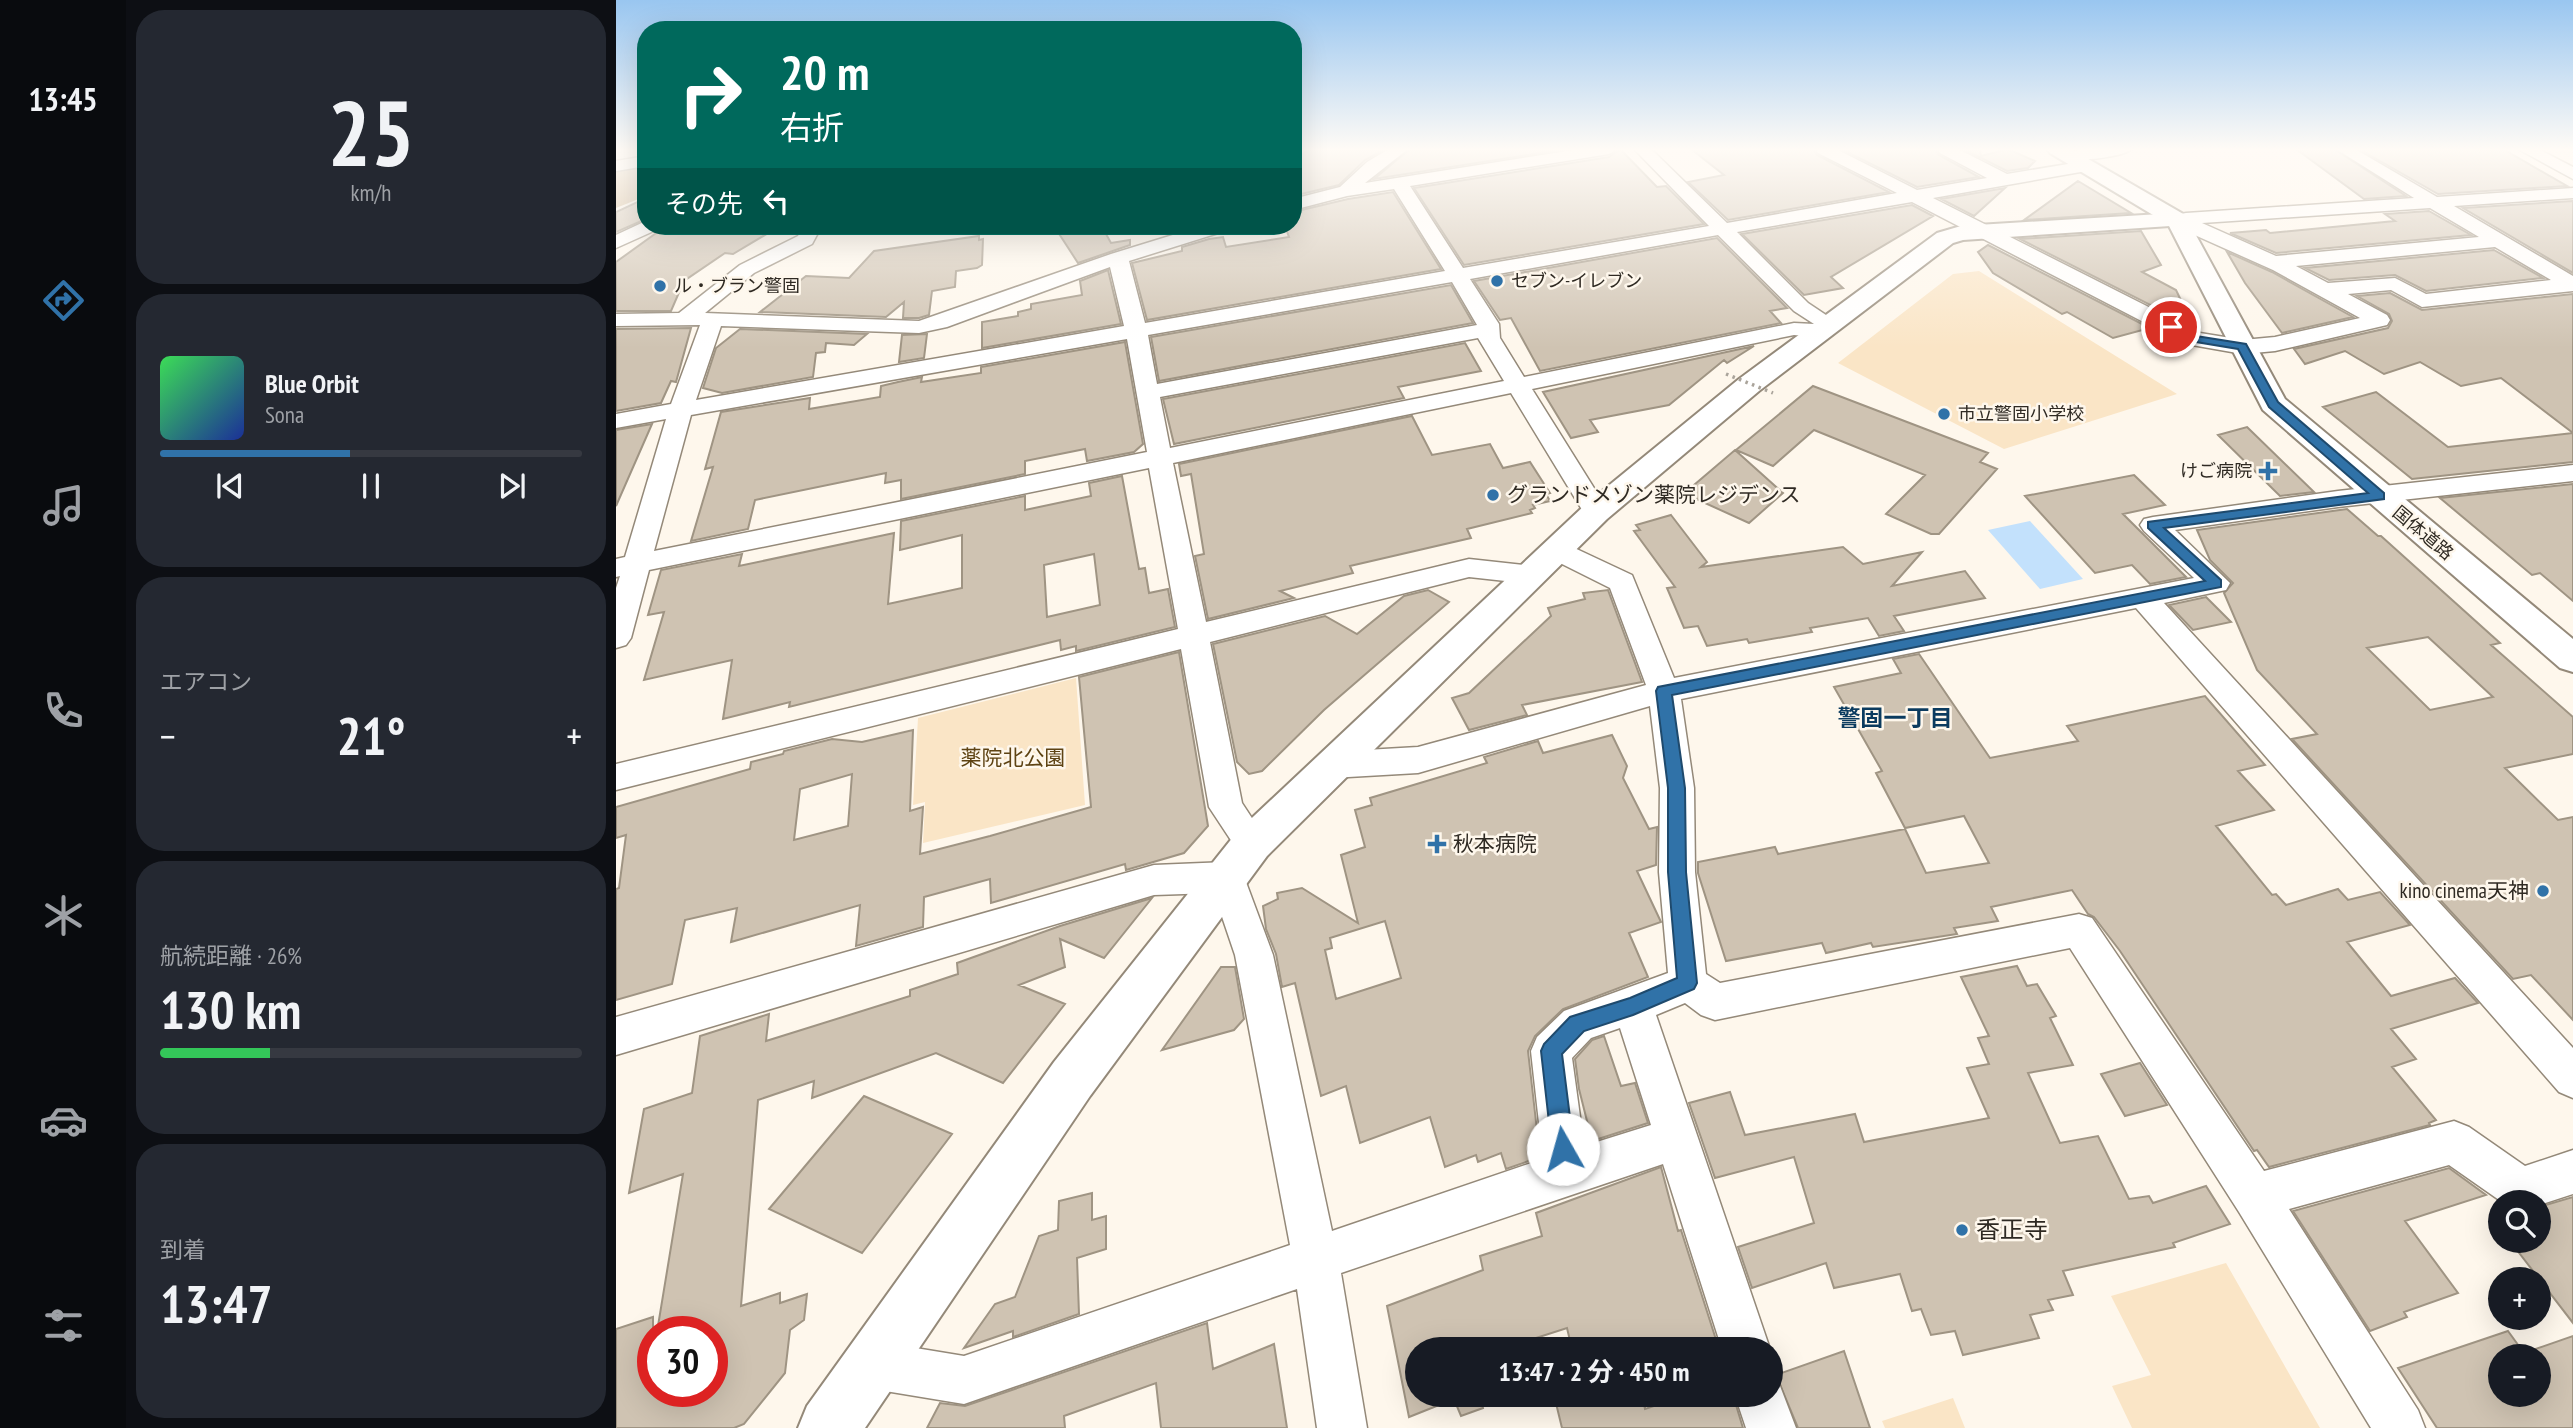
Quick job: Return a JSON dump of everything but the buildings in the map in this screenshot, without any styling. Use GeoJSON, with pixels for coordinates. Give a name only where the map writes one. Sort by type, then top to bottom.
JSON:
{"type":"FeatureCollection","features":[{"type":"Feature","properties":{"kind":"main road"},"geometry":{"type":"LineString","coordinates":[[2170,216],[2177,220]]}},
{"type":"Feature","properties":{"kind":"main road"},"geometry":{"type":"LineString","coordinates":[[828,1427],[1072,1079],[1252,844],[1596,512],[1749,385],[1945,238],[1985,223],[2177,220]]}},
{"type":"Feature","properties":{"kind":"main road","name":"国体道路"},"geometry":{"type":"LineString","coordinates":[[2177,220],[2273,404],[2573,659]]}},
{"type":"Feature","properties":{"kind":"street"},"geometry":{"type":"LineString","coordinates":[[1420,216],[1488,324],[1489,338],[1596,512]]}},
{"type":"Feature","properties":{"kind":"street"},"geometry":{"type":"LineString","coordinates":[[1709,216],[1801,307],[1826,328]]}},
{"type":"Feature","properties":{"kind":"street"},"geometry":{"type":"LineString","coordinates":[[616,421],[1797,216]]}},
{"type":"Feature","properties":{"kind":"street"},"geometry":{"type":"LineString","coordinates":[[1966,216],[1985,223],[2194,339],[2242,346],[2275,344],[2379,320],[2327,289],[2273,262],[2177,220]]}},
{"type":"Feature","properties":{"kind":"street"},"geometry":{"type":"LineString","coordinates":[[2177,220],[2239,216]]}},
{"type":"Feature","properties":{"kind":"street"},"geometry":{"type":"LineString","coordinates":[[2456,216],[2573,284]]}},
{"type":"Feature","properties":{"kind":"street"},"geometry":{"type":"LineString","coordinates":[[616,242],[637,232]]}},
{"type":"Feature","properties":{"kind":"street"},"geometry":{"type":"LineString","coordinates":[[686,318],[717,290],[747,270],[805,240],[808,235]]}},
{"type":"Feature","properties":{"kind":"street"},"geometry":{"type":"LineString","coordinates":[[616,320],[686,318],[919,327],[939,323],[1118,258],[1192,235]]}},
{"type":"Feature","properties":{"kind":"street"},"geometry":{"type":"LineString","coordinates":[[2273,262],[2498,241]]}},
{"type":"Feature","properties":{"kind":"street"},"geometry":{"type":"LineString","coordinates":[[1118,258],[1136,331],[1226,807],[1252,844]]}},
{"type":"Feature","properties":{"kind":"street"},"geometry":{"type":"LineString","coordinates":[[2327,289],[2395,284],[2422,301],[2573,284]]}},
{"type":"Feature","properties":{"kind":"street"},"geometry":{"type":"LineString","coordinates":[[616,638],[627,566],[713,319]]}},
{"type":"Feature","properties":{"kind":"street"},"geometry":{"type":"LineString","coordinates":[[627,566],[1516,383],[1794,328],[1826,328]]}},
{"type":"Feature","properties":{"kind":"street"},"geometry":{"type":"LineString","coordinates":[[1147,393],[1488,330]]}},
{"type":"Feature","properties":{"kind":"street"},"geometry":{"type":"LineString","coordinates":[[1331,765],[1418,760],[1664,691],[2216,583],[2153,525],[2573,473]]}},
{"type":"Feature","properties":{"kind":"street"},"geometry":{"type":"LineString","coordinates":[[616,777],[1469,568],[1545,563],[1622,582],[1664,691],[1677,788],[1677,872],[1688,983],[1715,1002],[2079,930],[2255,1196],[2400,1428]]}},
{"type":"Feature","properties":{"kind":"street"},"geometry":{"type":"LineString","coordinates":[[2144,598],[2573,1078]]}},
{"type":"Feature","properties":{"kind":"street"},"geometry":{"type":"LineString","coordinates":[[616,1036],[1154,880],[1227,877],[1254,955],[1315,1257],[1342,1428]]}},
{"type":"Feature","properties":{"kind":"street"},"geometry":{"type":"LineString","coordinates":[[1566,1173],[1551,1051],[1577,1024],[1633,1006],[1688,983]]}},
{"type":"Feature","properties":{"kind":"street"},"geometry":{"type":"LineString","coordinates":[[1633,1006],[1742,1337]]}},
{"type":"Feature","properties":{"kind":"street"},"geometry":{"type":"LineString","coordinates":[[873,1366],[964,1380],[1315,1257],[1677,1138]]}},
{"type":"Feature","properties":{"kind":"street"},"geometry":{"type":"LineString","coordinates":[[2255,1196],[2454,1142],[2521,1189],[2573,1172]]}},
{"type":"Feature","properties":{"kind":"street"},"geometry":{"type":"LineString","coordinates":[[1764,1407],[1771,1428]]}},
{"type":"Feature","properties":{"kind":"path"},"geometry":{"type":"LineString","coordinates":[[1726,374],[1773,393]]}},
{"type":"Feature","properties":{"kind":"green space"},"geometry":{"type":"Polygon","coordinates":[[[1979,271],[2177,394],[2004,449],[1838,363],[1953,274],[1979,271]]]}},
{"type":"Feature","properties":{"kind":"green space","name":"薬院北公園"},"geometry":{"type":"Polygon","coordinates":[[[1076,678],[1085,805],[923,843],[925,802],[913,805],[918,718],[1076,678]]]}},
{"type":"Feature","properties":{"kind":"green space"},"geometry":{"type":"Polygon","coordinates":[[[2226,1263],[2320,1428],[2132,1428],[2112,1386],[2151,1375],[2111,1296],[2226,1263]]]}},
{"type":"Feature","properties":{"kind":"green space"},"geometry":{"type":"Polygon","coordinates":[[[1953,1398],[1965,1428],[1885,1428],[1882,1421],[1953,1398]]]}},
{"type":"Feature","properties":{"kind":"water"},"geometry":{"type":"Polygon","coordinates":[[[2030,521],[2083,579],[2040,589],[1988,530],[2030,521]]]}},
{"type":"Feature","properties":{"kind":"place","name":"セブン-イレブン"},"geometry":{"type":"Point","coordinates":[1497,281]}},
{"type":"Feature","properties":{"kind":"place","name":"ル・ブラン警固"},"geometry":{"type":"Point","coordinates":[660,286]}},
{"type":"Feature","properties":{"kind":"place","name":"市立警固小学校"},"geometry":{"type":"Point","coordinates":[1944,414]}},
{"type":"Feature","properties":{"kind":"place","name":"けご病院"},"geometry":{"type":"Point","coordinates":[2268,471]}},
{"type":"Feature","properties":{"kind":"place","name":"グランドメゾン薬院レジデンス"},"geometry":{"type":"Point","coordinates":[1493,495]}},
{"type":"Feature","properties":{"kind":"place","name":"秋本病院"},"geometry":{"type":"Point","coordinates":[1437,844]}},
{"type":"Feature","properties":{"kind":"place","name":"kino cinema天神"},"geometry":{"type":"Point","coordinates":[2543,891]}},
{"type":"Feature","properties":{"kind":"place","name":"香正寺"},"geometry":{"type":"Point","coordinates":[1962,1230]}},
{"type":"Feature","properties":{"kind":"district","name":"警固一丁目"},"geometry":{"type":"Point","coordinates":[1895,718]}},
{"type":"Feature","properties":{"kind":"route"},"geometry":{"type":"LineString","coordinates":[[1563,1149],[1551,1051],[1577,1024],[1633,1006],[1688,983],[1677,872],[1677,788],[1664,691],[2216,583],[2153,525],[2338,499],[2379,496],[2273,404],[2242,346],[2194,339],[2171,327]]}}]}
